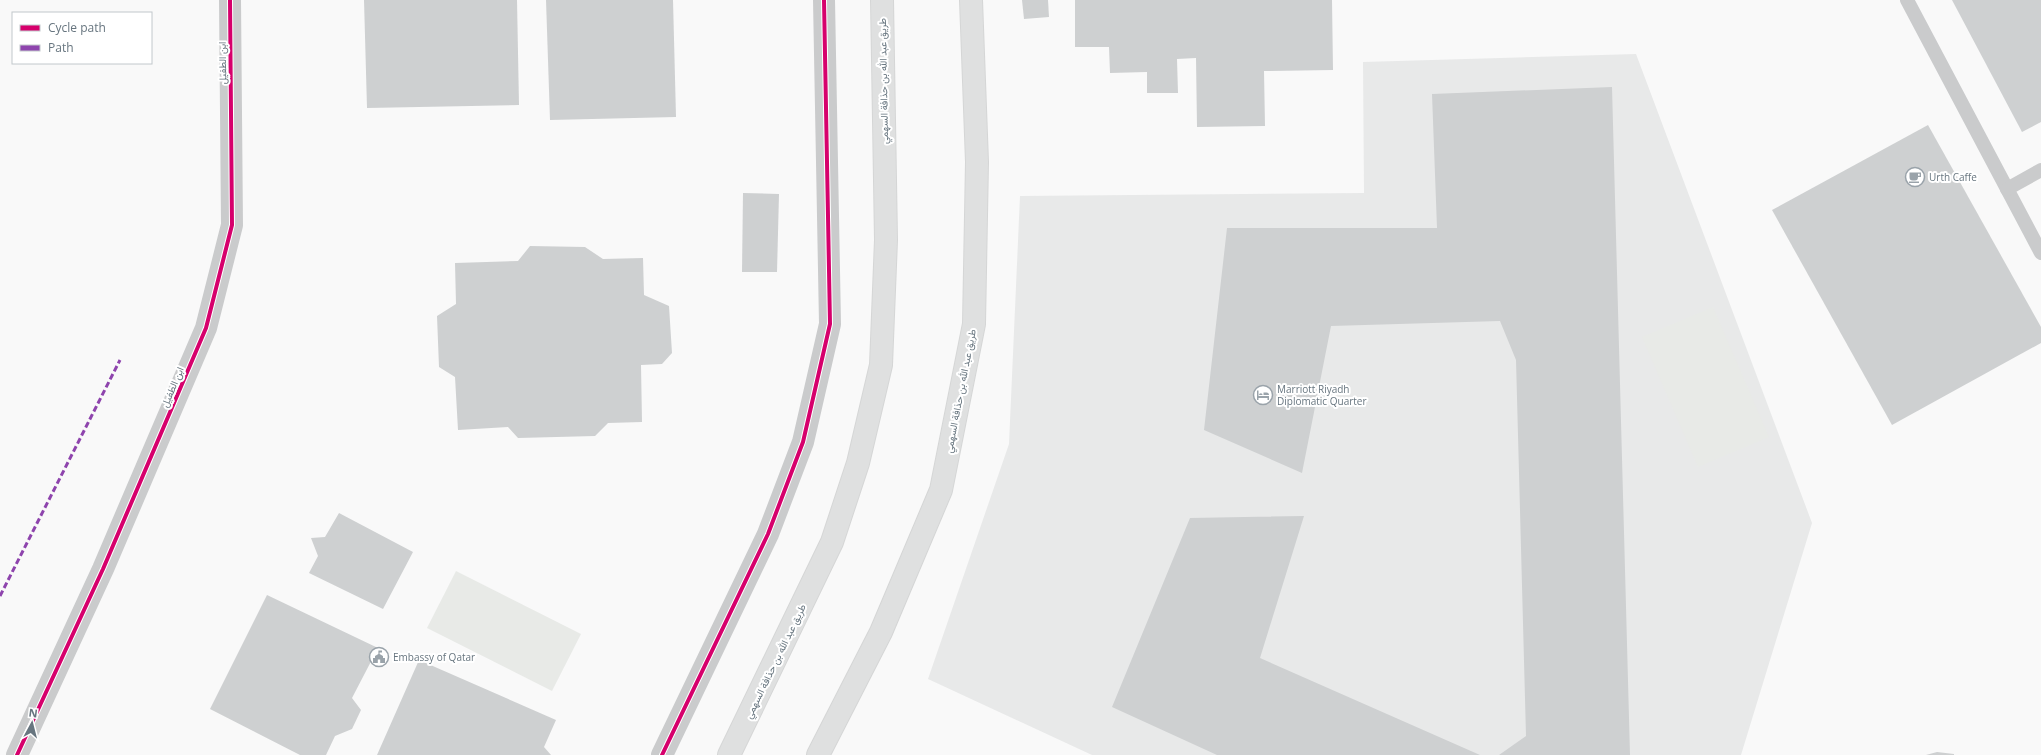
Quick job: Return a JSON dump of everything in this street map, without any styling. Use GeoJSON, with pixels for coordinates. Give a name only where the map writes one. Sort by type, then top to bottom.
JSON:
{"type":"FeatureCollection","features":[{"type":"Feature","properties":{"kind":"street","name":"ابن الطفيل"},"geometry":{"type":"LineString","coordinates":[[17,755],[103,568],[206,328],[232,225],[230,0]]}},
{"type":"Feature","properties":{"kind":"street"},"geometry":{"type":"LineString","coordinates":[[662,755],[768,534],[803,442],[830,324],[824,0]]}},
{"type":"Feature","properties":{"kind":"street","name":"طريق عبد الله بن حذافة السهمي"},"geometry":{"type":"LineString","coordinates":[[729,755],[832,542],[858,463],[881,365],[886,240],[882,0]]}},
{"type":"Feature","properties":{"kind":"street","name":"طريق عبد الله بن حذافة السهمي"},"geometry":{"type":"LineString","coordinates":[[818,755],[881,632],[941,490],[974,324],[977,162],[971,0]]}},
{"type":"Feature","properties":{"kind":"lane"},"geometry":{"type":"LineString","coordinates":[[1907,0],[2041,253]]}},
{"type":"Feature","properties":{"kind":"lane"},"geometry":{"type":"LineString","coordinates":[[2007,189],[2041,170]]}},
{"type":"Feature","properties":{"kind":"shaded area"},"geometry":{"type":"Polygon","coordinates":[[[1636,54],[1812,523],[1741,755],[1092,755],[928,679],[1009,444],[1020,196],[1364,193],[1363,62],[1636,54]]]}},
{"type":"Feature","properties":{"kind":"shaded area"},"geometry":{"type":"Polygon","coordinates":[[[1713,307],[1769,437],[1698,467],[1642,337],[1713,307]]]}},
{"type":"Feature","properties":{"kind":"shaded area"},"geometry":{"type":"Polygon","coordinates":[[[456,571],[581,634],[552,691],[427,628],[456,571]]]}},
{"type":"Feature","properties":{"kind":"building"},"geometry":{"type":"Polygon","coordinates":[[[364,0],[517,0],[519,105],[367,108],[364,0]]]}},
{"type":"Feature","properties":{"kind":"building"},"geometry":{"type":"Polygon","coordinates":[[[546,0],[673,0],[676,117],[550,120],[546,0]]]}},
{"type":"Feature","properties":{"kind":"building"},"geometry":{"type":"Polygon","coordinates":[[[1022,0],[1048,0],[1049,17],[1024,19],[1022,0]]]}},
{"type":"Feature","properties":{"kind":"building"},"geometry":{"type":"Polygon","coordinates":[[[1075,0],[1332,0],[1333,70],[1264,71],[1265,126],[1197,127],[1196,58],[1177,59],[1178,93],[1147,93],[1147,72],[1110,73],[1109,47],[1075,47],[1075,0]]]}},
{"type":"Feature","properties":{"kind":"building"},"geometry":{"type":"Polygon","coordinates":[[[1952,0],[2041,0],[2041,122],[2022,132],[1952,0]]]}},
{"type":"Feature","properties":{"kind":"building","name":"Marriott Riyadh Diplomatic Quarter"},"geometry":{"type":"Polygon","coordinates":[[[1612,87],[1630,755],[1499,755],[1526,736],[1516,360],[1500,321],[1331,326],[1302,473],[1204,430],[1227,228],[1437,228],[1432,94],[1612,87]]]}},
{"type":"Feature","properties":{"kind":"building"},"geometry":{"type":"Polygon","coordinates":[[[1928,125],[2041,327],[2041,343],[1892,425],[1772,210],[1928,125]]]}},
{"type":"Feature","properties":{"kind":"building"},"geometry":{"type":"Polygon","coordinates":[[[743,193],[779,194],[777,272],[742,272],[743,193]]]}},
{"type":"Feature","properties":{"kind":"building"},"geometry":{"type":"Polygon","coordinates":[[[530,246],[585,247],[603,259],[643,258],[644,295],[669,306],[672,353],[662,364],[641,365],[642,422],[608,423],[595,436],[518,438],[508,427],[458,430],[455,377],[439,367],[437,316],[456,304],[455,263],[518,261],[530,246]]]}},
{"type":"Feature","properties":{"kind":"building"},"geometry":{"type":"Polygon","coordinates":[[[339,513],[413,552],[383,609],[309,573],[318,556],[311,538],[325,537],[339,513]]]}},
{"type":"Feature","properties":{"kind":"building"},"geometry":{"type":"Polygon","coordinates":[[[1304,516],[1260,658],[1480,755],[1217,755],[1112,707],[1190,518],[1304,516]]]}},
{"type":"Feature","properties":{"kind":"building"},"geometry":{"type":"Polygon","coordinates":[[[267,595],[378,648],[352,698],[361,710],[352,729],[335,736],[326,755],[300,755],[210,709],[267,595]]]}},
{"type":"Feature","properties":{"kind":"building"},"geometry":{"type":"Polygon","coordinates":[[[419,660],[556,720],[544,747],[551,755],[377,755],[419,660]]]}},
{"type":"Feature","properties":{"kind":"building"},"geometry":{"type":"Polygon","coordinates":[[[1937,752],[1954,754],[1954,755],[1926,755],[1937,752]]]}},
{"type":"Feature","properties":{"kind":"marked path"},"geometry":{"type":"LineString","coordinates":[[0,596],[120,360]]}},
{"type":"Feature","properties":{"kind":"cycle path"},"geometry":{"type":"LineString","coordinates":[[17,755],[103,569],[206,328],[232,225],[230,0]]}},
{"type":"Feature","properties":{"kind":"cycle path"},"geometry":{"type":"LineString","coordinates":[[662,755],[768,534],[803,442],[830,324],[824,0]]}},
{"type":"Feature","properties":{"kind":"place","name":"Urth Caffe"},"geometry":{"type":"Point","coordinates":[1915,177]}},
{"type":"Feature","properties":{"kind":"place","name":"Marriott Riyadh Diplomatic Quarter"},"geometry":{"type":"Point","coordinates":[1263,395]}},
{"type":"Feature","properties":{"kind":"place","name":"Embassy of Qatar"},"geometry":{"type":"Point","coordinates":[379,657]}}]}
